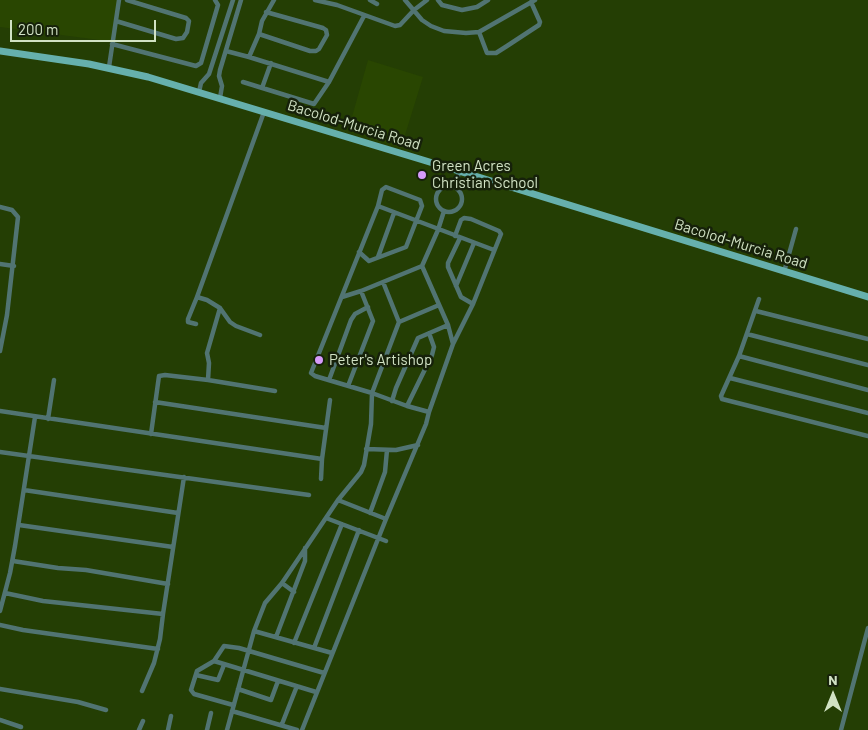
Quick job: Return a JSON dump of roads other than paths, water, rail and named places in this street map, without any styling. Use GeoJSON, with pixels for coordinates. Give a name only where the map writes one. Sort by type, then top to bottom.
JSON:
{"type":"FeatureCollection","features":[{"type":"Feature","properties":{"kind":"main road","name":"Bacolod-Murcia Road"},"geometry":{"type":"LineString","coordinates":[[0,51],[109,68],[199,92],[868,298]]}},
{"type":"Feature","properties":{"kind":"street"},"geometry":{"type":"LineString","coordinates":[[109,68],[118,0]]}},
{"type":"Feature","properties":{"kind":"street"},"geometry":{"type":"LineString","coordinates":[[116,21],[176,39],[183,38],[187,32],[189,21],[186,18],[127,0]]}},
{"type":"Feature","properties":{"kind":"street"},"geometry":{"type":"LineString","coordinates":[[112,44],[196,66],[200,63],[218,4],[215,0]]}},
{"type":"Feature","properties":{"kind":"street"},"geometry":{"type":"LineString","coordinates":[[199,92],[201,83],[209,74],[233,0]]}},
{"type":"Feature","properties":{"kind":"street"},"geometry":{"type":"LineString","coordinates":[[220,98],[222,86],[219,74],[241,0]]}},
{"type":"Feature","properties":{"kind":"street"},"geometry":{"type":"LineString","coordinates":[[249,57],[259,34],[262,21],[274,0]]}},
{"type":"Feature","properties":{"kind":"street"},"geometry":{"type":"LineString","coordinates":[[314,0],[338,3],[364,16],[398,26],[426,0]]}},
{"type":"Feature","properties":{"kind":"street"},"geometry":{"type":"LineString","coordinates":[[370,0],[378,4]]}},
{"type":"Feature","properties":{"kind":"street"},"geometry":{"type":"LineString","coordinates":[[405,0],[422,20],[444,31],[479,32],[533,1],[540,19],[539,25],[496,53],[487,53],[479,32]]}},
{"type":"Feature","properties":{"kind":"street"},"geometry":{"type":"LineString","coordinates":[[438,0],[442,4],[462,10],[477,7],[488,0]]}},
{"type":"Feature","properties":{"kind":"street"},"geometry":{"type":"LineString","coordinates":[[259,34],[310,51],[316,51],[327,35],[326,30],[323,28],[266,12]]}},
{"type":"Feature","properties":{"kind":"street"},"geometry":{"type":"LineString","coordinates":[[243,82],[314,104],[329,82],[364,16]]}},
{"type":"Feature","properties":{"kind":"street"},"geometry":{"type":"LineString","coordinates":[[226,23],[234,25]]}},
{"type":"Feature","properties":{"kind":"street"},"geometry":{"type":"LineString","coordinates":[[226,51],[329,82]]}},
{"type":"Feature","properties":{"kind":"street"},"geometry":{"type":"LineString","coordinates":[[214,58],[223,60]]}},
{"type":"Feature","properties":{"kind":"street"},"geometry":{"type":"LineString","coordinates":[[262,88],[271,64]]}},
{"type":"Feature","properties":{"kind":"street"},"geometry":{"type":"LineString","coordinates":[[196,324],[188,322],[188,319],[264,112]]}},
{"type":"Feature","properties":{"kind":"street"},"geometry":{"type":"LineString","coordinates":[[454,186],[460,171]]}},
{"type":"Feature","properties":{"kind":"street"},"geometry":{"type":"LineString","coordinates":[[448,185],[454,186],[462,194],[461,205],[453,211],[444,212],[436,203],[437,191],[448,185]]}},
{"type":"Feature","properties":{"kind":"street"},"geometry":{"type":"LineString","coordinates":[[359,252],[370,261],[406,247],[422,206],[420,200],[390,188],[384,188],[378,206],[359,252],[342,297],[311,370],[313,375],[429,412]]}},
{"type":"Feature","properties":{"kind":"street"},"geometry":{"type":"LineString","coordinates":[[378,206],[494,250]]}},
{"type":"Feature","properties":{"kind":"street"},"geometry":{"type":"LineString","coordinates":[[0,207],[12,210],[18,216],[14,266],[0,351]]}},
{"type":"Feature","properties":{"kind":"street"},"geometry":{"type":"LineString","coordinates":[[342,297],[422,266],[444,212]]}},
{"type":"Feature","properties":{"kind":"street"},"geometry":{"type":"LineString","coordinates":[[378,257],[394,213]]}},
{"type":"Feature","properties":{"kind":"street"},"geometry":{"type":"LineString","coordinates":[[302,730],[386,519],[418,445],[453,344],[473,304],[500,233],[471,219],[464,218],[460,220],[457,237],[448,263],[449,270],[461,297],[473,304]]}},
{"type":"Feature","properties":{"kind":"street"},"geometry":{"type":"LineString","coordinates":[[784,272],[796,229]]}},
{"type":"Feature","properties":{"kind":"street"},"geometry":{"type":"LineString","coordinates":[[456,286],[474,243]]}},
{"type":"Feature","properties":{"kind":"street"},"geometry":{"type":"LineString","coordinates":[[0,264],[14,266]]}},
{"type":"Feature","properties":{"kind":"street"},"geometry":{"type":"LineString","coordinates":[[422,266],[448,325],[453,344]]}},
{"type":"Feature","properties":{"kind":"street"},"geometry":{"type":"LineString","coordinates":[[228,730],[232,708],[254,631],[265,603],[282,583],[338,500],[360,472],[366,458],[371,424],[372,393],[399,322],[382,282]]}},
{"type":"Feature","properties":{"kind":"street"},"geometry":{"type":"LineString","coordinates":[[348,386],[373,321],[361,291]]}},
{"type":"Feature","properties":{"kind":"street"},"geometry":{"type":"LineString","coordinates":[[197,297],[207,300],[220,308],[230,322],[260,335]]}},
{"type":"Feature","properties":{"kind":"street"},"geometry":{"type":"LineString","coordinates":[[760,299],[739,356],[721,396],[723,400],[868,436]]}},
{"type":"Feature","properties":{"kind":"street"},"geometry":{"type":"LineString","coordinates":[[329,380],[351,320],[355,314],[368,306]]}},
{"type":"Feature","properties":{"kind":"street"},"geometry":{"type":"LineString","coordinates":[[399,322],[439,306]]}},
{"type":"Feature","properties":{"kind":"street"},"geometry":{"type":"LineString","coordinates":[[208,380],[208,348],[220,308]]}},
{"type":"Feature","properties":{"kind":"street"},"geometry":{"type":"LineString","coordinates":[[756,311],[868,339]]}},
{"type":"Feature","properties":{"kind":"street"},"geometry":{"type":"LineString","coordinates":[[0,314],[7,315]]}},
{"type":"Feature","properties":{"kind":"street"},"geometry":{"type":"LineString","coordinates":[[392,401],[414,343],[418,338],[448,325]]}},
{"type":"Feature","properties":{"kind":"street"},"geometry":{"type":"LineString","coordinates":[[407,406],[432,355],[434,347],[429,333]]}},
{"type":"Feature","properties":{"kind":"street"},"geometry":{"type":"LineString","coordinates":[[747,334],[868,365]]}},
{"type":"Feature","properties":{"kind":"street"},"geometry":{"type":"LineString","coordinates":[[739,356],[868,390]]}},
{"type":"Feature","properties":{"kind":"street"},"geometry":{"type":"LineString","coordinates":[[151,434],[158,377],[161,375],[208,380],[274,391]]}},
{"type":"Feature","properties":{"kind":"street"},"geometry":{"type":"LineString","coordinates":[[730,378],[868,413]]}},
{"type":"Feature","properties":{"kind":"street"},"geometry":{"type":"LineString","coordinates":[[48,419],[54,380]]}},
{"type":"Feature","properties":{"kind":"street"},"geometry":{"type":"LineString","coordinates":[[321,480],[330,400]]}},
{"type":"Feature","properties":{"kind":"street"},"geometry":{"type":"LineString","coordinates":[[155,402],[326,428]]}},
{"type":"Feature","properties":{"kind":"street"},"geometry":{"type":"LineString","coordinates":[[0,411],[322,459]]}},
{"type":"Feature","properties":{"kind":"street"},"geometry":{"type":"LineString","coordinates":[[0,611],[19,526],[35,417]]}},
{"type":"Feature","properties":{"kind":"street"},"geometry":{"type":"LineString","coordinates":[[366,449],[387,450],[418,445]]}},
{"type":"Feature","properties":{"kind":"street"},"geometry":{"type":"LineString","coordinates":[[370,513],[385,472],[387,450]]}},
{"type":"Feature","properties":{"kind":"street"},"geometry":{"type":"LineString","coordinates":[[0,452],[309,495]]}},
{"type":"Feature","properties":{"kind":"street"},"geometry":{"type":"LineString","coordinates":[[142,691],[152,670],[158,649],[184,477]]}},
{"type":"Feature","properties":{"kind":"street"},"geometry":{"type":"LineString","coordinates":[[24,490],[178,513]]}},
{"type":"Feature","properties":{"kind":"street"},"geometry":{"type":"LineString","coordinates":[[338,500],[386,519]]}},
{"type":"Feature","properties":{"kind":"street"},"geometry":{"type":"LineString","coordinates":[[326,518],[386,541]]}},
{"type":"Feature","properties":{"kind":"street"},"geometry":{"type":"LineString","coordinates":[[294,643],[342,524]]}},
{"type":"Feature","properties":{"kind":"street"},"geometry":{"type":"LineString","coordinates":[[19,526],[173,548]]}},
{"type":"Feature","properties":{"kind":"street"},"geometry":{"type":"LineString","coordinates":[[314,648],[359,530]]}},
{"type":"Feature","properties":{"kind":"street"},"geometry":{"type":"LineString","coordinates":[[276,637],[306,561],[305,548]]}},
{"type":"Feature","properties":{"kind":"street"},"geometry":{"type":"LineString","coordinates":[[12,560],[168,584]]}},
{"type":"Feature","properties":{"kind":"street"},"geometry":{"type":"LineString","coordinates":[[282,583],[294,592]]}},
{"type":"Feature","properties":{"kind":"street"},"geometry":{"type":"LineString","coordinates":[[5,593],[43,601],[163,614]]}},
{"type":"Feature","properties":{"kind":"street"},"geometry":{"type":"LineString","coordinates":[[0,626],[158,649]]}},
{"type":"Feature","properties":{"kind":"street"},"geometry":{"type":"LineString","coordinates":[[841,730],[868,628]]}},
{"type":"Feature","properties":{"kind":"street"},"geometry":{"type":"LineString","coordinates":[[254,631],[332,653]]}},
{"type":"Feature","properties":{"kind":"street"},"geometry":{"type":"LineString","coordinates":[[297,730],[194,694],[191,690],[198,670],[214,661],[224,646],[228,646],[324,673]]}},
{"type":"Feature","properties":{"kind":"street"},"geometry":{"type":"LineString","coordinates":[[214,661],[316,692]]}},
{"type":"Feature","properties":{"kind":"street"},"geometry":{"type":"LineString","coordinates":[[196,675],[218,680],[224,665]]}},
{"type":"Feature","properties":{"kind":"street"},"geometry":{"type":"LineString","coordinates":[[238,689],[271,700],[278,681]]}},
{"type":"Feature","properties":{"kind":"street"},"geometry":{"type":"LineString","coordinates":[[282,724],[297,686]]}},
{"type":"Feature","properties":{"kind":"street"},"geometry":{"type":"LineString","coordinates":[[0,688],[78,702],[106,710]]}},
{"type":"Feature","properties":{"kind":"street"},"geometry":{"type":"LineString","coordinates":[[207,730],[211,713]]}},
{"type":"Feature","properties":{"kind":"street"},"geometry":{"type":"LineString","coordinates":[[168,730],[171,716]]}},
{"type":"Feature","properties":{"kind":"street"},"geometry":{"type":"LineString","coordinates":[[0,720],[21,728]]}},
{"type":"Feature","properties":{"kind":"street"},"geometry":{"type":"LineString","coordinates":[[140,730],[143,722]]}},
{"type":"Feature","properties":{"kind":"place","name":"Green Acres Christian School"},"geometry":{"type":"Point","coordinates":[422,175]}},
{"type":"Feature","properties":{"kind":"place","name":"Peter's Artishop"},"geometry":{"type":"Point","coordinates":[319,360]}}]}
